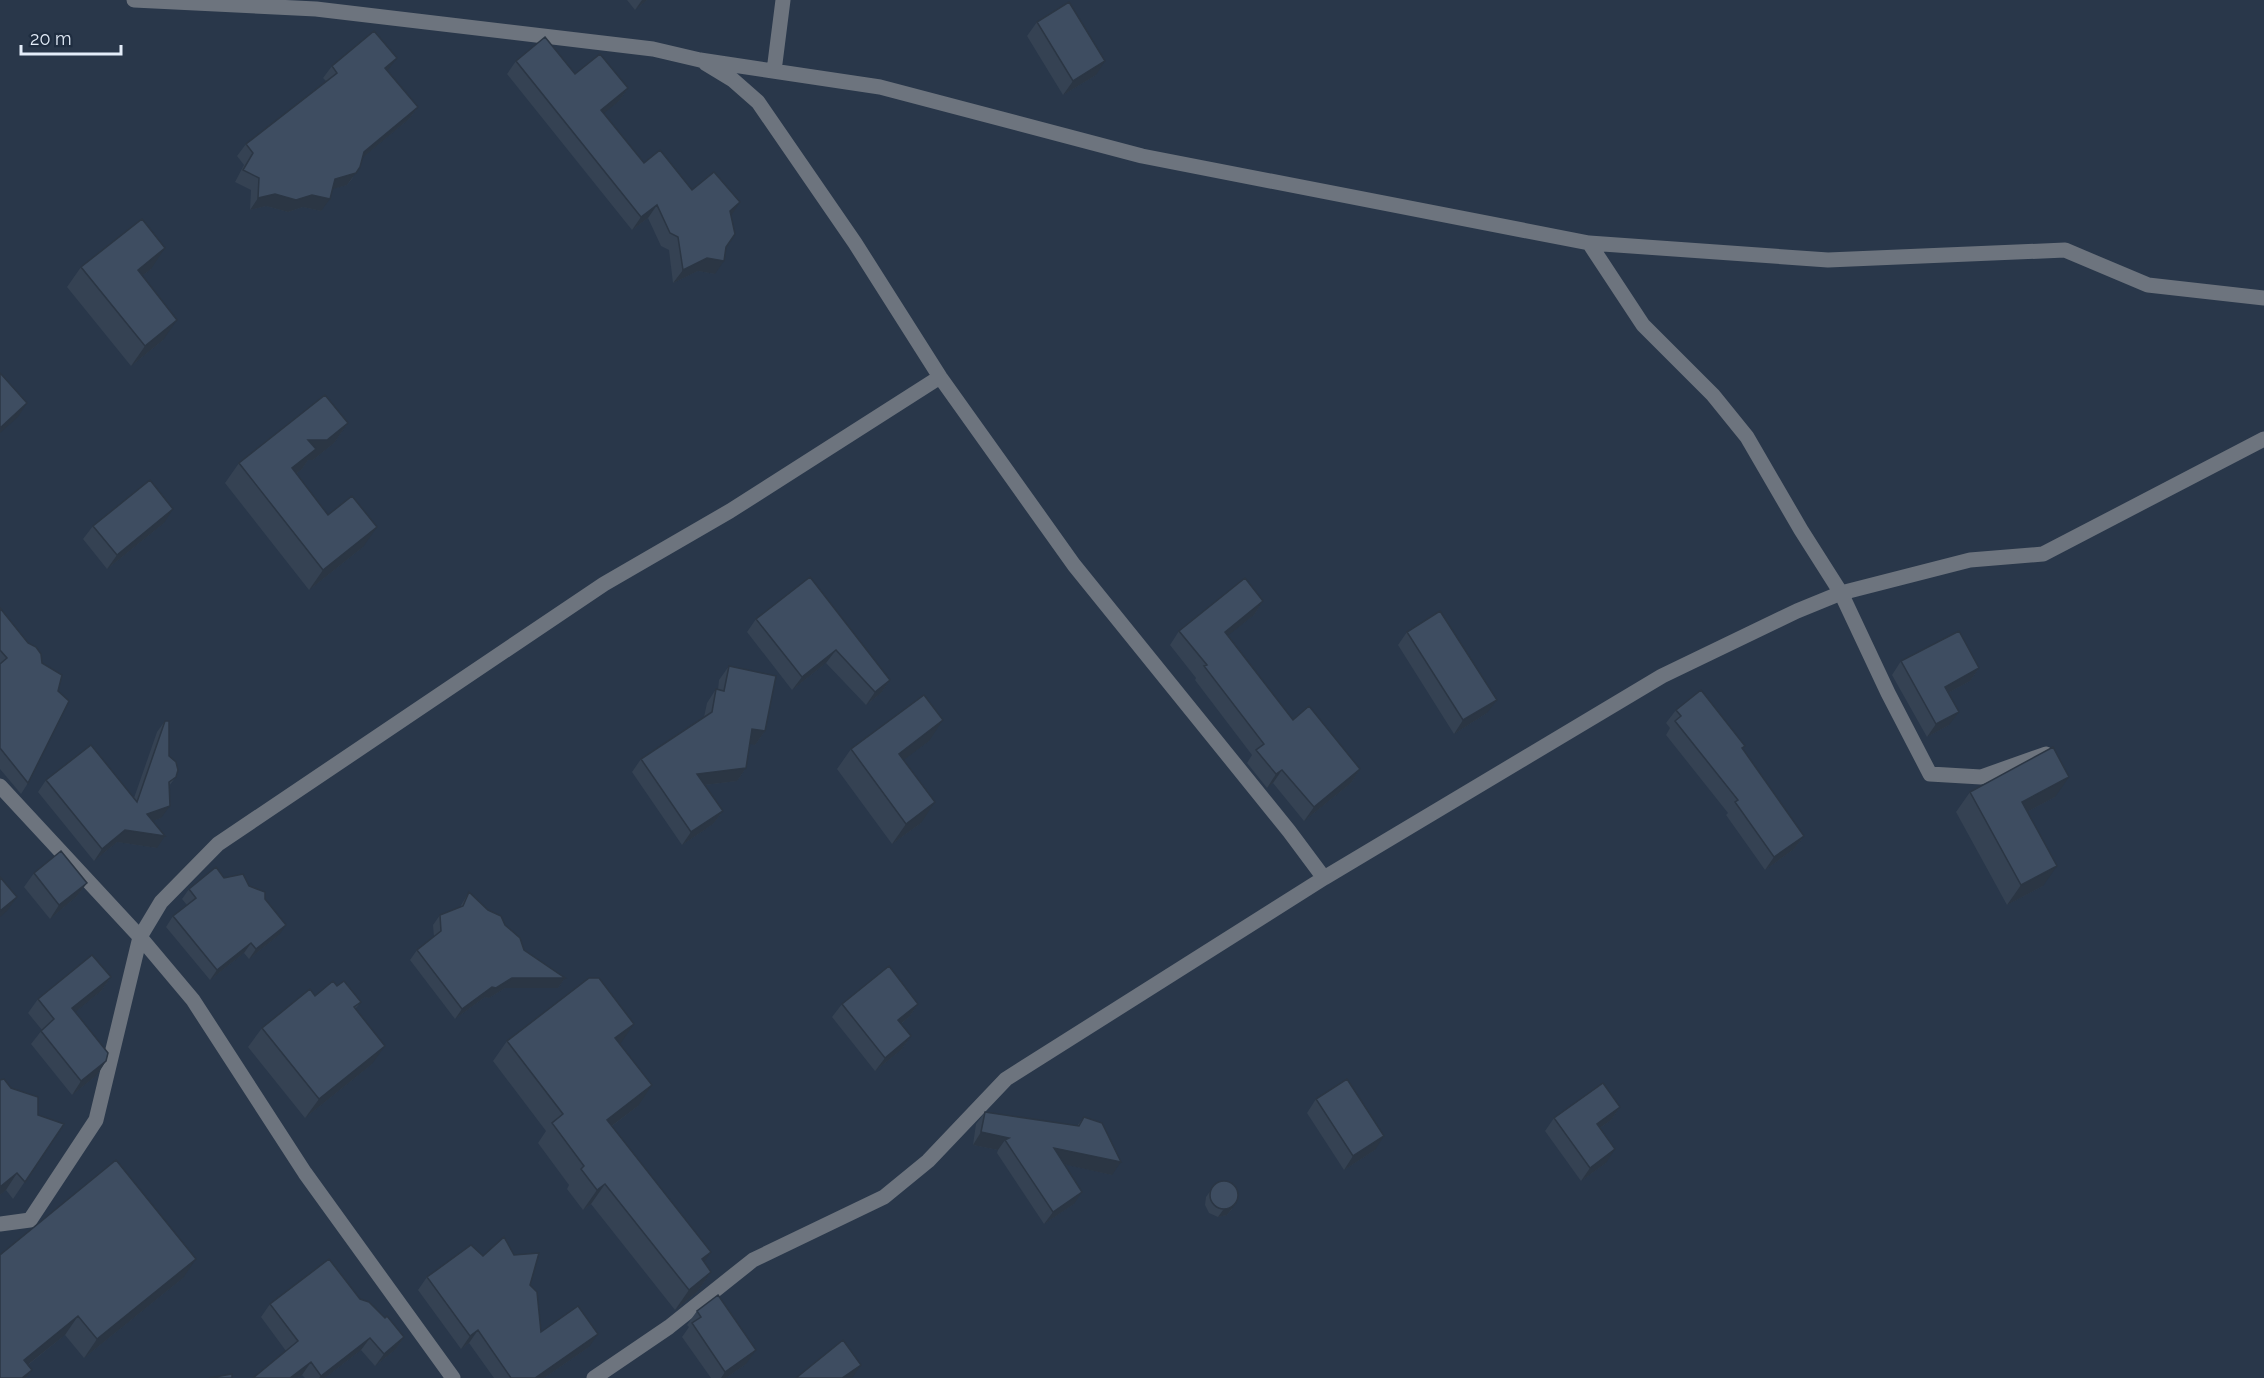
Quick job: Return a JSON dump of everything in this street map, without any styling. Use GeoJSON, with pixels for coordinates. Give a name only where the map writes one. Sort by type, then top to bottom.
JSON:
{"type":"FeatureCollection","features":[{"type":"Feature","properties":{"kind":"street"},"geometry":{"type":"LineString","coordinates":[[134,0],[316,9],[653,49],[700,60],[880,87],[1142,156],[1589,243],[1828,260],[2065,250],[2148,285],[2264,298]]}},
{"type":"Feature","properties":{"kind":"street"},"geometry":{"type":"LineString","coordinates":[[774,71],[783,0]]}},
{"type":"Feature","properties":{"kind":"street"},"geometry":{"type":"LineString","coordinates":[[700,60],[733,80],[758,102],[855,243],[940,377],[1074,565],[1289,831],[1324,878]]}},
{"type":"Feature","properties":{"kind":"street"},"geometry":{"type":"LineString","coordinates":[[1589,243],[1643,325],[1713,395],[1747,437],[1841,593],[1888,693],[1930,774],[1981,777],[2055,751]]}},
{"type":"Feature","properties":{"kind":"street"},"geometry":{"type":"LineString","coordinates":[[0,1224],[30,1221],[96,1120],[140,937],[161,902],[218,844],[604,584],[730,511],[940,377]]}},
{"type":"Feature","properties":{"kind":"street"},"geometry":{"type":"LineString","coordinates":[[594,1378],[669,1327],[753,1260],[884,1197],[928,1161],[1006,1079],[1324,878],[1662,676],[1797,611],[1841,593],[1970,560],[2043,554],[2264,439]]}},
{"type":"Feature","properties":{"kind":"street"},"geometry":{"type":"LineString","coordinates":[[0,786],[140,937],[193,1000],[305,1173],[453,1378]]}},
{"type":"Feature","properties":{"kind":"building"},"geometry":{"type":"Polygon","coordinates":[[[1069,2],[1105,61],[1073,81],[1037,22],[1069,2]]]}},
{"type":"Feature","properties":{"kind":"building"},"geometry":{"type":"Polygon","coordinates":[[[374,31],[397,58],[385,68],[418,107],[364,152],[356,173],[335,179],[330,199],[312,195],[296,200],[275,194],[258,198],[259,178],[243,170],[253,153],[246,144],[337,73],[332,66],[374,31]]]}},
{"type":"Feature","properties":{"kind":"building"},"geometry":{"type":"Polygon","coordinates":[[[545,37],[575,74],[600,54],[628,88],[601,110],[644,163],[660,150],[692,190],[714,172],[740,202],[730,211],[735,234],[726,247],[724,261],[707,258],[683,270],[678,237],[670,233],[657,205],[641,217],[516,61],[545,37]]]}},
{"type":"Feature","properties":{"kind":"building"},"geometry":{"type":"Polygon","coordinates":[[[142,219],[165,248],[138,270],[177,320],[145,346],[81,267],[142,219]]]}},
{"type":"Feature","properties":{"kind":"building"},"geometry":{"type":"Polygon","coordinates":[[[0,373],[27,403],[0,428],[0,373]]]}},
{"type":"Feature","properties":{"kind":"building"},"geometry":{"type":"Polygon","coordinates":[[[325,395],[348,423],[327,440],[308,440],[316,449],[292,468],[328,515],[352,496],[377,527],[323,570],[239,463],[325,395]]]}},
{"type":"Feature","properties":{"kind":"building"},"geometry":{"type":"Polygon","coordinates":[[[150,480],[173,509],[117,555],[93,526],[150,480]]]}},
{"type":"Feature","properties":{"kind":"building"},"geometry":{"type":"Polygon","coordinates":[[[810,577],[890,680],[875,692],[836,650],[802,677],[756,619],[810,577]]]}},
{"type":"Feature","properties":{"kind":"building"},"geometry":{"type":"Polygon","coordinates":[[[1245,578],[1263,601],[1225,632],[1293,720],[1309,706],[1360,769],[1314,807],[1282,770],[1276,774],[1256,750],[1264,744],[1204,666],[1207,665],[1179,631],[1245,578]]]}},
{"type":"Feature","properties":{"kind":"building"},"geometry":{"type":"Polygon","coordinates":[[[0,608],[28,643],[36,647],[41,654],[42,663],[62,675],[58,691],[69,701],[28,783],[0,748],[0,664],[7,658],[0,650],[0,608]]]}},
{"type":"Feature","properties":{"kind":"building"},"geometry":{"type":"Polygon","coordinates":[[[1440,611],[1497,700],[1463,720],[1407,632],[1440,611]]]}},
{"type":"Feature","properties":{"kind":"building"},"geometry":{"type":"Polygon","coordinates":[[[1959,631],[1979,668],[1945,687],[1959,712],[1936,724],[1901,661],[1959,631]]]}},
{"type":"Feature","properties":{"kind":"building"},"geometry":{"type":"Polygon","coordinates":[[[729,666],[776,676],[765,731],[752,729],[746,768],[697,774],[723,811],[691,832],[641,759],[712,712],[716,689],[724,691],[729,666]]]}},
{"type":"Feature","properties":{"kind":"building"},"geometry":{"type":"Polygon","coordinates":[[[1701,690],[1745,746],[1742,748],[1804,836],[1774,857],[1735,802],[1738,800],[1675,721],[1681,716],[1676,710],[1701,690]]]}},
{"type":"Feature","properties":{"kind":"building"},"geometry":{"type":"Polygon","coordinates":[[[924,695],[943,720],[899,754],[935,802],[906,824],[851,749],[924,695]]]}},
{"type":"Feature","properties":{"kind":"building"},"geometry":{"type":"Polygon","coordinates":[[[165,721],[169,721],[169,756],[176,762],[178,770],[176,777],[169,782],[170,806],[147,814],[165,836],[125,830],[102,849],[46,780],[91,745],[137,802],[165,721]]]}},
{"type":"Feature","properties":{"kind":"building"},"geometry":{"type":"Polygon","coordinates":[[[2053,747],[2069,777],[2022,802],[2057,866],[2021,885],[1970,792],[2053,747]]]}},
{"type":"Feature","properties":{"kind":"building"},"geometry":{"type":"Polygon","coordinates":[[[61,851],[87,883],[59,905],[34,873],[61,851]]]}},
{"type":"Feature","properties":{"kind":"building"},"geometry":{"type":"Polygon","coordinates":[[[216,867],[224,878],[243,874],[249,886],[265,892],[265,899],[286,925],[256,949],[251,943],[217,970],[173,916],[196,898],[189,889],[216,867]]]}},
{"type":"Feature","properties":{"kind":"building"},"geometry":{"type":"Polygon","coordinates":[[[0,877],[17,897],[0,911],[0,877]]]}},
{"type":"Feature","properties":{"kind":"building"},"geometry":{"type":"Polygon","coordinates":[[[469,892],[488,910],[501,916],[505,925],[520,938],[524,950],[565,978],[512,978],[496,988],[492,987],[462,1009],[417,950],[441,931],[440,915],[463,906],[469,892]]]}},
{"type":"Feature","properties":{"kind":"building"},"geometry":{"type":"Polygon","coordinates":[[[92,955],[111,977],[72,1008],[108,1053],[106,1061],[81,1081],[41,1031],[54,1019],[38,999],[92,955]]]}},
{"type":"Feature","properties":{"kind":"building"},"geometry":{"type":"Polygon","coordinates":[[[889,966],[918,1004],[898,1020],[911,1036],[885,1058],[842,1004],[889,966]]]}},
{"type":"Feature","properties":{"kind":"building"},"geometry":{"type":"Polygon","coordinates":[[[589,978],[599,978],[634,1024],[615,1038],[652,1085],[607,1120],[711,1252],[702,1259],[711,1272],[689,1290],[605,1184],[597,1190],[581,1169],[584,1166],[552,1123],[563,1114],[507,1041],[589,978]]]}},
{"type":"Feature","properties":{"kind":"building"},"geometry":{"type":"Polygon","coordinates":[[[333,981],[337,986],[344,981],[361,1002],[354,1007],[385,1046],[319,1099],[262,1028],[310,989],[315,996],[333,981]]]}},
{"type":"Feature","properties":{"kind":"building"},"geometry":{"type":"Polygon","coordinates":[[[4,1079],[11,1088],[38,1097],[38,1115],[64,1124],[25,1182],[17,1173],[0,1187],[0,1080],[4,1079]]]}},
{"type":"Feature","properties":{"kind":"building"},"geometry":{"type":"Polygon","coordinates":[[[1347,1079],[1384,1136],[1353,1156],[1316,1099],[1347,1079]]]}},
{"type":"Feature","properties":{"kind":"building"},"geometry":{"type":"Polygon","coordinates":[[[1603,1083],[1620,1107],[1597,1124],[1615,1149],[1590,1168],[1554,1118],[1603,1083]]]}},
{"type":"Feature","properties":{"kind":"building"},"geometry":{"type":"Polygon","coordinates":[[[985,1112],[1079,1126],[1084,1117],[1102,1123],[1121,1162],[1054,1148],[1082,1192],[1053,1212],[1005,1140],[1009,1138],[981,1132],[985,1112]]]}},
{"type":"Feature","properties":{"kind":"building"},"geometry":{"type":"Polygon","coordinates":[[[116,1160],[196,1259],[97,1339],[78,1316],[24,1360],[32,1370],[22,1378],[0,1378],[0,1255],[116,1160]]]}},
{"type":"Feature","properties":{"kind":"building"},"geometry":{"type":"Polygon","coordinates":[[[1224,1181],[1234,1185],[1238,1195],[1234,1205],[1224,1209],[1214,1205],[1210,1195],[1214,1185],[1224,1181]]]}},
{"type":"Feature","properties":{"kind":"building"},"geometry":{"type":"Polygon","coordinates":[[[504,1237],[514,1255],[539,1253],[530,1285],[537,1292],[541,1332],[578,1306],[598,1334],[535,1378],[511,1378],[478,1330],[470,1336],[427,1277],[471,1245],[483,1256],[504,1237]]]}},
{"type":"Feature","properties":{"kind":"building"},"geometry":{"type":"Polygon","coordinates":[[[329,1259],[360,1299],[369,1302],[385,1318],[387,1316],[404,1337],[384,1354],[370,1338],[321,1376],[311,1362],[290,1378],[253,1378],[298,1341],[270,1304],[329,1259]]]}},
{"type":"Feature","properties":{"kind":"building"},"geometry":{"type":"Polygon","coordinates":[[[718,1295],[756,1350],[725,1372],[692,1323],[701,1317],[697,1311],[718,1295]]]}},
{"type":"Feature","properties":{"kind":"building"},"geometry":{"type":"Polygon","coordinates":[[[843,1340],[861,1365],[842,1378],[796,1378],[843,1340]]]}},
{"type":"Feature","properties":{"kind":"building"},"geometry":{"type":"Polygon","coordinates":[[[232,1374],[232,1378],[209,1378],[232,1374]]]}}]}
